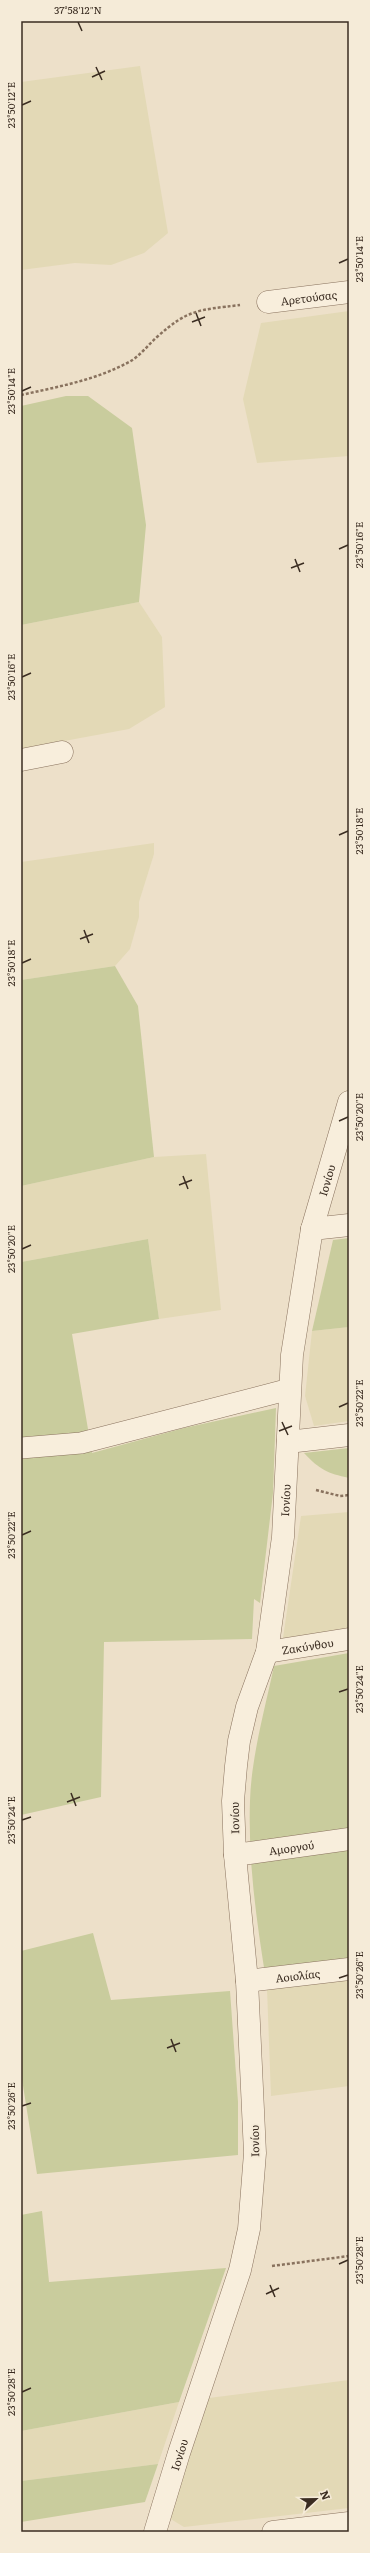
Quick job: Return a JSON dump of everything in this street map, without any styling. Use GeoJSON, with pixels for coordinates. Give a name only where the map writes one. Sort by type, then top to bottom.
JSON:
{"type":"FeatureCollection","features":[{"type":"Feature","properties":{"kind":"street","name":"Αρετούσας"},"geometry":{"type":"LineString","coordinates":[[268,302],[349,292]]}},
{"type":"Feature","properties":{"kind":"street"},"geometry":{"type":"LineString","coordinates":[[21,760],[62,752]]}},
{"type":"Feature","properties":{"kind":"street","name":"Ιονίου"},"geometry":{"type":"LineString","coordinates":[[155,2532],[179,2453],[240,2270],[249,2229],[255,2153],[247,1981],[235,1855],[233,1800],[239,1741],[247,1707],[267,1652],[282,1537],[290,1389],[296,1328],[312,1229],[349,1102]]}},
{"type":"Feature","properties":{"kind":"street"},"geometry":{"type":"LineString","coordinates":[[312,1229],[349,1225]]}},
{"type":"Feature","properties":{"kind":"street"},"geometry":{"type":"LineString","coordinates":[[288,1442],[349,1435]]}},
{"type":"Feature","properties":{"kind":"street","name":"Ζακύνθου"},"geometry":{"type":"LineString","coordinates":[[267,1652],[349,1639]]}},
{"type":"Feature","properties":{"kind":"street","name":"Αμοργού"},"geometry":{"type":"LineString","coordinates":[[235,1855],[349,1839]]}},
{"type":"Feature","properties":{"kind":"street","name":"Αοιολίας"},"geometry":{"type":"LineString","coordinates":[[247,1981],[349,1969]]}},
{"type":"Feature","properties":{"kind":"street"},"geometry":{"type":"LineString","coordinates":[[273,2532],[349,2523]]}},
{"type":"Feature","properties":{"kind":"lane"},"geometry":{"type":"LineString","coordinates":[[21,1448],[81,1443],[290,1389]]}},
{"type":"Feature","properties":{"kind":"path"},"geometry":{"type":"LineString","coordinates":[[21,395],[63,386],[112,370],[131,361],[177,319],[200,310],[268,302]]}},
{"type":"Feature","properties":{"kind":"path"},"geometry":{"type":"LineString","coordinates":[[240,2270],[349,2256]]}},
{"type":"Feature","properties":{"kind":"shaded area"},"geometry":{"type":"Polygon","coordinates":[[[140,66],[168,233],[144,253],[111,265],[75,263],[21,270],[21,82],[140,66]]]}},
{"type":"Feature","properties":{"kind":"shaded area"},"geometry":{"type":"Polygon","coordinates":[[[349,311],[349,456],[257,463],[243,399],[261,323],[349,311]]]}},
{"type":"Feature","properties":{"kind":"shaded area"},"geometry":{"type":"Polygon","coordinates":[[[139,602],[162,637],[165,707],[129,729],[21,749],[21,625],[139,602]]]}},
{"type":"Feature","properties":{"kind":"shaded area"},"geometry":{"type":"Polygon","coordinates":[[[154,843],[154,854],[139,902],[139,917],[130,949],[115,966],[21,980],[21,862],[154,843]]]}},
{"type":"Feature","properties":{"kind":"shaded area"},"geometry":{"type":"Polygon","coordinates":[[[206,1154],[221,1310],[159,1319],[148,1239],[21,1262],[21,1186],[154,1157],[206,1154]]]}},
{"type":"Feature","properties":{"kind":"shaded area"},"geometry":{"type":"Polygon","coordinates":[[[349,1327],[349,1421],[314,1426],[305,1396],[312,1331],[349,1327]]]}},
{"type":"Feature","properties":{"kind":"shaded area"},"geometry":{"type":"Polygon","coordinates":[[[349,1512],[349,1629],[283,1638],[301,1516],[349,1512]]]}},
{"type":"Feature","properties":{"kind":"shaded area"},"geometry":{"type":"Polygon","coordinates":[[[349,1978],[349,2086],[271,2096],[267,1989],[349,1978]]]}},
{"type":"Feature","properties":{"kind":"shaded area"},"geometry":{"type":"Polygon","coordinates":[[[349,2380],[349,2508],[184,2527],[169,2518],[187,2460],[209,2398],[349,2380]]]}},
{"type":"Feature","properties":{"kind":"shaded area"},"geometry":{"type":"Polygon","coordinates":[[[179,2402],[158,2464],[21,2481],[21,2431],[179,2402]]]}},
{"type":"Feature","properties":{"kind":"green space"},"geometry":{"type":"Polygon","coordinates":[[[66,396],[88,396],[132,428],[146,525],[139,602],[21,625],[21,406],[66,396]]]}},
{"type":"Feature","properties":{"kind":"green space"},"geometry":{"type":"Polygon","coordinates":[[[115,966],[138,1006],[154,1157],[21,1186],[21,980],[115,966]]]}},
{"type":"Feature","properties":{"kind":"green space"},"geometry":{"type":"Polygon","coordinates":[[[349,1238],[349,1327],[312,1331],[333,1240],[349,1238]]]}},
{"type":"Feature","properties":{"kind":"green space"},"geometry":{"type":"Polygon","coordinates":[[[148,1239],[159,1319],[72,1334],[92,1453],[184,1428],[276,1408],[273,1493],[260,1603],[254,1599],[252,1639],[104,1642],[101,1797],[21,1815],[21,1262],[148,1239]]]}},
{"type":"Feature","properties":{"kind":"green space"},"geometry":{"type":"Polygon","coordinates":[[[349,1448],[349,1478],[324,1470],[304,1453],[349,1448]]]}},
{"type":"Feature","properties":{"kind":"green space"},"geometry":{"type":"Polygon","coordinates":[[[349,1653],[349,1964],[265,1974],[251,1867],[250,1801],[256,1751],[274,1666],[349,1653]]]}},
{"type":"Feature","properties":{"kind":"green space"},"geometry":{"type":"Polygon","coordinates":[[[93,1933],[111,2000],[230,1991],[238,2102],[238,2155],[37,2174],[21,2073],[21,1951],[93,1933]]]}},
{"type":"Feature","properties":{"kind":"green space"},"geometry":{"type":"Polygon","coordinates":[[[42,2211],[49,2282],[226,2268],[179,2402],[21,2431],[21,2215],[42,2211]]]}},
{"type":"Feature","properties":{"kind":"green space"},"geometry":{"type":"Polygon","coordinates":[[[158,2464],[145,2502],[21,2522],[21,2481],[158,2464]]]}}]}
